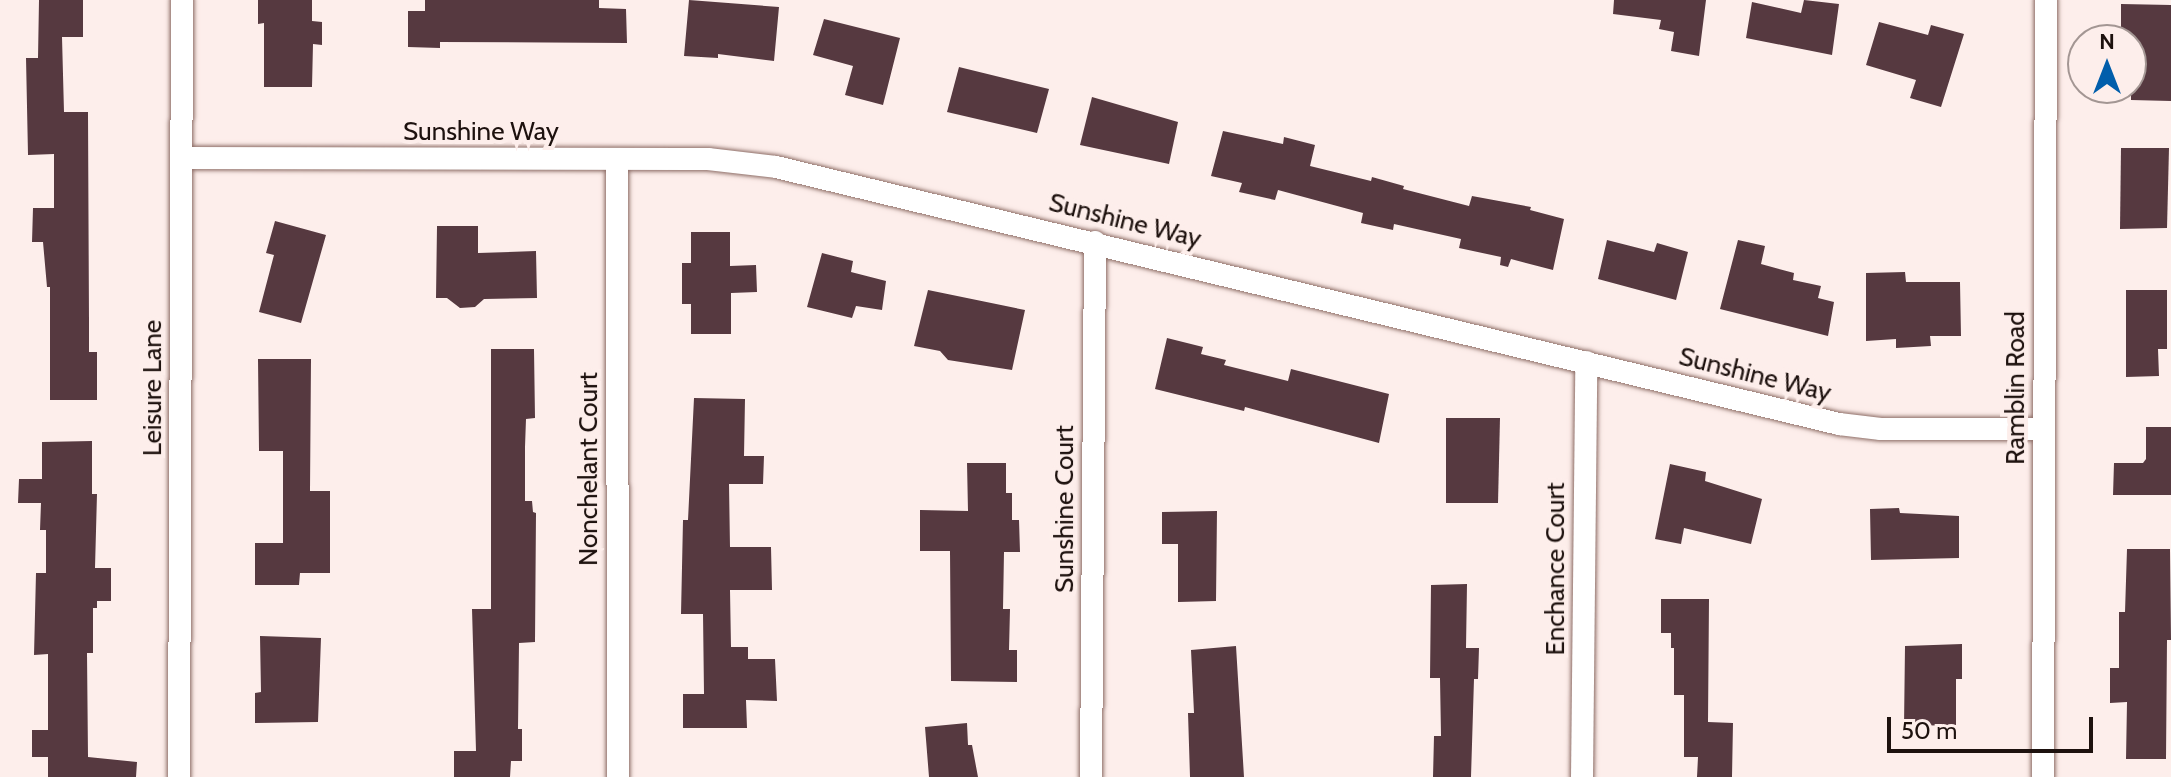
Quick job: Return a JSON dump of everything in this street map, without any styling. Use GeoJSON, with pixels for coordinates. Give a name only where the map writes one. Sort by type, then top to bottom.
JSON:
{"type":"FeatureCollection","features":[{"type":"Feature","properties":{"kind":"street","name":"Leisure Lane"},"geometry":{"type":"LineString","coordinates":[[179,777],[182,0]]}},
{"type":"Feature","properties":{"kind":"street","name":"Ramblin Road"},"geometry":{"type":"LineString","coordinates":[[2043,777],[2046,0]]}},
{"type":"Feature","properties":{"kind":"street","name":"Sunshine Way"},"geometry":{"type":"LineString","coordinates":[[182,158],[708,159],[776,167],[1839,424],[1881,429],[2044,429]]}},
{"type":"Feature","properties":{"kind":"street","name":"Nonchelant Court"},"geometry":{"type":"LineString","coordinates":[[617,161],[618,777]]}},
{"type":"Feature","properties":{"kind":"street","name":"Sunshine Court"},"geometry":{"type":"LineString","coordinates":[[1091,777],[1095,242]]}},
{"type":"Feature","properties":{"kind":"street","name":"Enchance Court"},"geometry":{"type":"LineString","coordinates":[[1582,777],[1586,362]]}},
{"type":"Feature","properties":{"kind":"building"},"geometry":{"type":"Polygon","coordinates":[[[39,0],[83,0],[83,37],[62,37],[64,112],[88,112],[89,352],[97,352],[97,400],[50,400],[50,287],[47,287],[43,242],[32,242],[33,208],[54,208],[54,154],[28,155],[26,58],[38,58],[39,0]]]}},
{"type":"Feature","properties":{"kind":"building"},"geometry":{"type":"Polygon","coordinates":[[[258,0],[312,0],[312,21],[322,22],[322,45],[313,44],[312,87],[264,87],[264,23],[258,24],[258,0]]]}},
{"type":"Feature","properties":{"kind":"building"},"geometry":{"type":"Polygon","coordinates":[[[425,0],[599,0],[599,8],[626,9],[627,43],[440,42],[440,48],[408,47],[408,11],[425,11],[425,0]]]}},
{"type":"Feature","properties":{"kind":"building"},"geometry":{"type":"Polygon","coordinates":[[[689,0],[779,7],[774,61],[718,54],[718,58],[684,56],[689,0]]]}},
{"type":"Feature","properties":{"kind":"building"},"geometry":{"type":"Polygon","coordinates":[[[1614,0],[1706,0],[1699,56],[1671,51],[1674,32],[1659,29],[1661,20],[1613,14],[1614,0]]]}},
{"type":"Feature","properties":{"kind":"building"},"geometry":{"type":"Polygon","coordinates":[[[1804,0],[1839,4],[1832,55],[1746,38],[1752,2],[1801,13],[1804,0]]]}},
{"type":"Feature","properties":{"kind":"building"},"geometry":{"type":"Polygon","coordinates":[[[2121,4],[2171,5],[2171,101],[2147,100],[2147,24],[2121,24],[2121,4]]]}},
{"type":"Feature","properties":{"kind":"building"},"geometry":{"type":"Polygon","coordinates":[[[824,19],[900,38],[883,105],[845,95],[853,66],[813,55],[824,19]]]}},
{"type":"Feature","properties":{"kind":"building"},"geometry":{"type":"Polygon","coordinates":[[[1879,22],[1928,35],[1931,25],[1964,34],[1941,107],[1910,98],[1916,80],[1866,65],[1879,22]]]}},
{"type":"Feature","properties":{"kind":"building"},"geometry":{"type":"Polygon","coordinates":[[[959,67],[1049,89],[1037,133],[947,112],[959,67]]]}},
{"type":"Feature","properties":{"kind":"building"},"geometry":{"type":"Polygon","coordinates":[[[1092,97],[1178,122],[1169,164],[1080,145],[1092,97]]]}},
{"type":"Feature","properties":{"kind":"building"},"geometry":{"type":"Polygon","coordinates":[[[1223,131],[1283,144],[1284,137],[1315,145],[1310,166],[1371,181],[1372,177],[1404,186],[1403,189],[1469,206],[1472,196],[1531,207],[1530,210],[1564,219],[1553,270],[1511,259],[1508,267],[1500,265],[1501,257],[1459,248],[1461,239],[1394,224],[1393,230],[1361,223],[1363,213],[1278,190],[1275,200],[1239,192],[1242,183],[1211,176],[1223,131]]]}},
{"type":"Feature","properties":{"kind":"building"},"geometry":{"type":"Polygon","coordinates":[[[2121,148],[2169,148],[2167,228],[2120,229],[2121,148]]]}},
{"type":"Feature","properties":{"kind":"building"},"geometry":{"type":"Polygon","coordinates":[[[275,221],[326,235],[301,323],[259,312],[274,255],[266,253],[275,221]]]}},
{"type":"Feature","properties":{"kind":"building"},"geometry":{"type":"Polygon","coordinates":[[[437,226],[478,226],[478,253],[536,251],[537,298],[484,299],[475,307],[460,308],[447,298],[436,298],[437,226]]]}},
{"type":"Feature","properties":{"kind":"building"},"geometry":{"type":"Polygon","coordinates":[[[691,232],[730,232],[730,266],[756,265],[757,292],[731,293],[731,334],[691,334],[691,304],[682,304],[682,263],[691,263],[691,232]]]}},
{"type":"Feature","properties":{"kind":"building"},"geometry":{"type":"Polygon","coordinates":[[[1607,240],[1654,252],[1657,243],[1688,252],[1676,300],[1598,279],[1607,240]]]}},
{"type":"Feature","properties":{"kind":"building"},"geometry":{"type":"Polygon","coordinates":[[[1738,240],[1765,246],[1761,264],[1794,273],[1793,280],[1821,286],[1818,298],[1834,302],[1828,336],[1720,309],[1738,240]]]}},
{"type":"Feature","properties":{"kind":"building"},"geometry":{"type":"Polygon","coordinates":[[[822,253],[853,261],[851,272],[886,281],[882,310],[856,306],[852,318],[807,307],[822,253]]]}},
{"type":"Feature","properties":{"kind":"building"},"geometry":{"type":"Polygon","coordinates":[[[1905,272],[1906,282],[1960,282],[1961,336],[1930,336],[1931,346],[1896,348],[1896,339],[1866,341],[1866,273],[1905,272]]]}},
{"type":"Feature","properties":{"kind":"building"},"geometry":{"type":"Polygon","coordinates":[[[928,290],[1025,310],[1012,370],[948,360],[940,351],[914,346],[928,290]]]}},
{"type":"Feature","properties":{"kind":"building"},"geometry":{"type":"Polygon","coordinates":[[[2126,290],[2167,290],[2167,349],[2158,349],[2159,376],[2126,377],[2126,290]]]}},
{"type":"Feature","properties":{"kind":"building"},"geometry":{"type":"Polygon","coordinates":[[[1167,338],[1203,347],[1201,354],[1226,360],[1224,365],[1288,381],[1291,369],[1389,394],[1379,443],[1245,407],[1244,411],[1155,389],[1167,338]]]}},
{"type":"Feature","properties":{"kind":"building"},"geometry":{"type":"Polygon","coordinates":[[[491,349],[534,349],[535,418],[526,419],[525,501],[532,501],[533,512],[536,513],[535,642],[519,643],[518,729],[522,729],[522,761],[511,761],[510,777],[454,777],[454,751],[476,751],[472,609],[491,609],[491,349]]]}},
{"type":"Feature","properties":{"kind":"building"},"geometry":{"type":"Polygon","coordinates":[[[258,359],[311,359],[310,491],[330,491],[330,573],[300,573],[299,585],[255,585],[255,543],[283,543],[283,451],[259,451],[258,359]]]}},
{"type":"Feature","properties":{"kind":"building"},"geometry":{"type":"Polygon","coordinates":[[[694,398],[745,399],[744,456],[764,456],[763,484],[729,484],[730,547],[771,547],[772,590],[730,590],[731,647],[748,647],[748,659],[775,659],[777,701],[746,700],[747,728],[683,728],[683,694],[704,694],[703,614],[681,614],[683,520],[688,520],[694,398]]]}},
{"type":"Feature","properties":{"kind":"building"},"geometry":{"type":"Polygon","coordinates":[[[1446,418],[1500,418],[1498,503],[1446,503],[1446,418]]]}},
{"type":"Feature","properties":{"kind":"building"},"geometry":{"type":"Polygon","coordinates":[[[2146,427],[2171,427],[2171,495],[2113,495],[2114,463],[2143,463],[2146,459],[2146,427]]]}},
{"type":"Feature","properties":{"kind":"building"},"geometry":{"type":"Polygon","coordinates":[[[92,441],[92,494],[97,494],[95,568],[111,568],[111,601],[97,601],[97,608],[93,608],[93,653],[87,653],[88,757],[137,762],[136,777],[48,777],[48,757],[32,757],[32,730],[48,730],[48,654],[34,655],[36,573],[46,573],[46,530],[40,530],[41,503],[18,503],[19,479],[42,479],[42,442],[92,441]]]}},
{"type":"Feature","properties":{"kind":"building"},"geometry":{"type":"Polygon","coordinates":[[[967,463],[1006,463],[1006,493],[1012,493],[1012,520],[1019,520],[1020,552],[1004,552],[1003,609],[1010,609],[1009,650],[1017,650],[1017,682],[951,681],[950,551],[920,551],[920,510],[968,511],[967,463]]]}},
{"type":"Feature","properties":{"kind":"building"},"geometry":{"type":"Polygon","coordinates":[[[1670,464],[1706,472],[1705,481],[1762,499],[1751,544],[1684,528],[1681,544],[1655,539],[1670,464]]]}},
{"type":"Feature","properties":{"kind":"building"},"geometry":{"type":"Polygon","coordinates":[[[1899,508],[1900,513],[1959,516],[1959,558],[1871,560],[1870,509],[1899,508]]]}},
{"type":"Feature","properties":{"kind":"building"},"geometry":{"type":"Polygon","coordinates":[[[1217,511],[1216,601],[1178,602],[1178,544],[1162,544],[1162,512],[1217,511]]]}},
{"type":"Feature","properties":{"kind":"building"},"geometry":{"type":"Polygon","coordinates":[[[2127,549],[2170,549],[2171,640],[2167,640],[2166,759],[2126,759],[2127,702],[2110,703],[2110,668],[2119,668],[2119,612],[2125,612],[2127,549]]]}},
{"type":"Feature","properties":{"kind":"building"},"geometry":{"type":"Polygon","coordinates":[[[1467,584],[1466,648],[1479,648],[1478,679],[1474,679],[1471,777],[1433,777],[1434,736],[1441,736],[1440,678],[1430,678],[1431,585],[1467,584]]]}},
{"type":"Feature","properties":{"kind":"building"},"geometry":{"type":"Polygon","coordinates":[[[1661,599],[1709,599],[1708,722],[1733,723],[1732,777],[1697,777],[1698,757],[1684,757],[1684,695],[1674,695],[1674,648],[1671,648],[1671,633],[1661,633],[1661,599]]]}},
{"type":"Feature","properties":{"kind":"building"},"geometry":{"type":"Polygon","coordinates":[[[260,636],[321,638],[318,722],[255,723],[255,693],[261,692],[260,636]]]}},
{"type":"Feature","properties":{"kind":"building"},"geometry":{"type":"Polygon","coordinates":[[[1962,644],[1962,679],[1956,679],[1956,725],[1904,726],[1905,646],[1962,644]]]}},
{"type":"Feature","properties":{"kind":"building"},"geometry":{"type":"Polygon","coordinates":[[[1236,646],[1244,777],[1190,777],[1188,713],[1194,713],[1191,650],[1236,646]]]}},
{"type":"Feature","properties":{"kind":"building"},"geometry":{"type":"Polygon","coordinates":[[[967,723],[968,745],[972,745],[978,777],[929,777],[925,727],[967,723]]]}}]}
